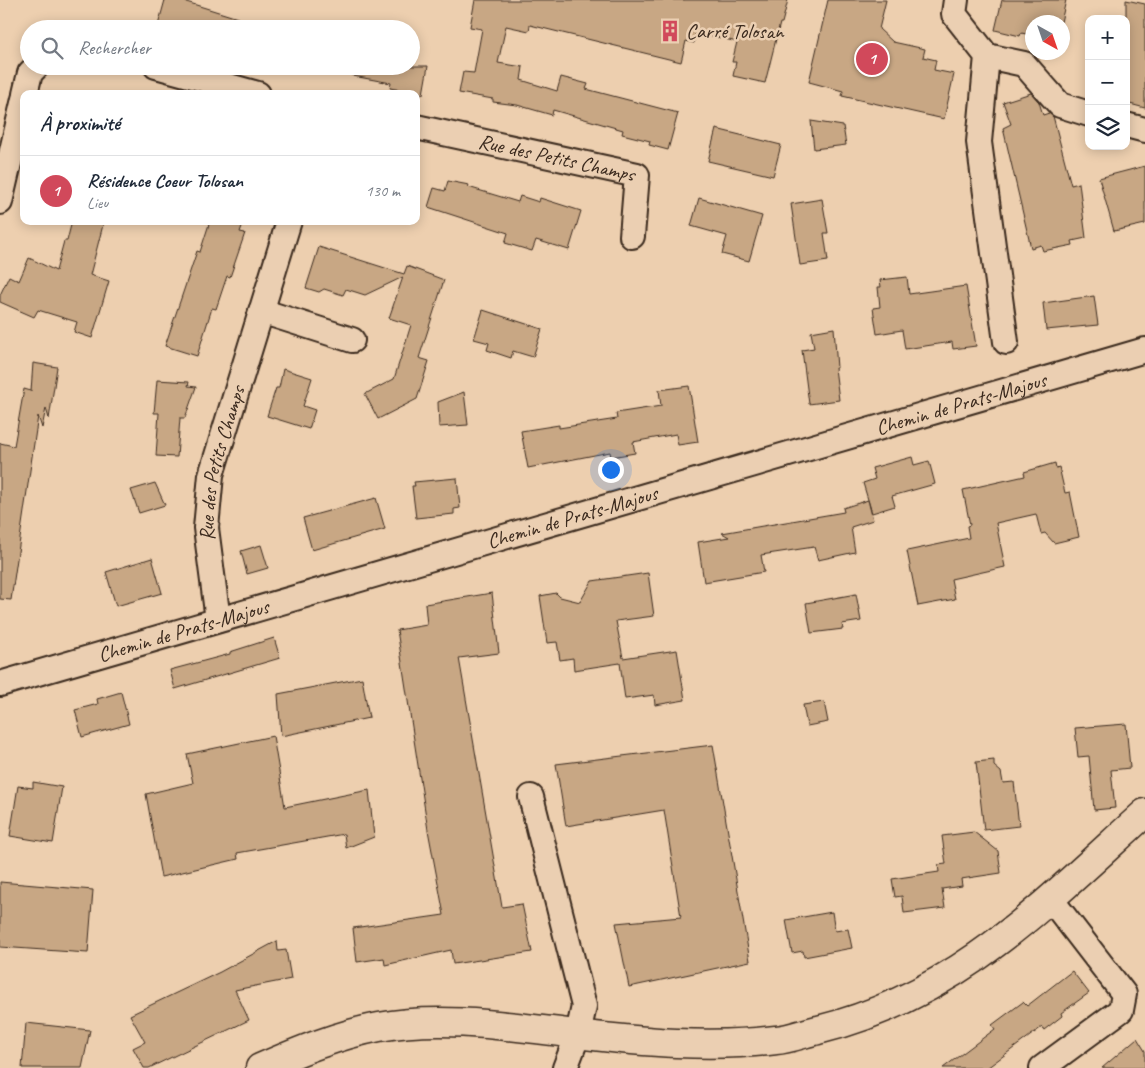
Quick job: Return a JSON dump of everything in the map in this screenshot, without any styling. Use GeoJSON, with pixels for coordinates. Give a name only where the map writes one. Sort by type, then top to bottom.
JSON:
{"type":"FeatureCollection","features":[{"type":"Feature","properties":{"kind":"street"},"geometry":{"type":"LineString","coordinates":[[956,0],[954,14],[987,56],[1024,64],[1060,105],[1085,113]]}},
{"type":"Feature","properties":{"kind":"street"},"geometry":{"type":"LineString","coordinates":[[987,56],[979,142],[1006,342]]}},
{"type":"Feature","properties":{"kind":"street"},"geometry":{"type":"LineString","coordinates":[[26,90],[30,75]]}},
{"type":"Feature","properties":{"kind":"street"},"geometry":{"type":"LineString","coordinates":[[189,75],[243,90]]}},
{"type":"Feature","properties":{"kind":"street"},"geometry":{"type":"LineString","coordinates":[[0,202],[20,116]]}},
{"type":"Feature","properties":{"kind":"street"},"geometry":{"type":"LineString","coordinates":[[1130,126],[1145,130]]}},
{"type":"Feature","properties":{"kind":"street","name":"Rue des Petits Champs"},"geometry":{"type":"LineString","coordinates":[[420,128],[637,175],[632,236]]}},
{"type":"Feature","properties":{"kind":"street","name":"Rue des Petits Champs"},"geometry":{"type":"LineString","coordinates":[[218,620],[206,528],[211,475],[288,225]]}},
{"type":"Feature","properties":{"kind":"street"},"geometry":{"type":"LineString","coordinates":[[261,311],[352,340]]}},
{"type":"Feature","properties":{"kind":"street","name":"Chemin de Prats-Majous"},"geometry":{"type":"LineString","coordinates":[[0,684],[1145,350]]}},
{"type":"Feature","properties":{"kind":"street"},"geometry":{"type":"LineString","coordinates":[[531,797],[584,1006],[578,1034],[565,1068]]}},
{"type":"Feature","properties":{"kind":"street"},"geometry":{"type":"LineString","coordinates":[[260,1068],[307,1047],[380,1027],[444,1022],[494,1024],[695,1045],[778,1040],[842,1024],[921,992],[957,972],[1012,931],[1145,813]]}},
{"type":"Feature","properties":{"kind":"street"},"geometry":{"type":"LineString","coordinates":[[1042,1068],[1120,1010],[1124,994],[1050,898]]}},
{"type":"Feature","properties":{"kind":"building"},"geometry":{"type":"Polygon","coordinates":[[[165,0],[180,0],[244,20],[159,20],[165,0]]]}},
{"type":"Feature","properties":{"kind":"building"},"geometry":{"type":"Polygon","coordinates":[[[475,0],[788,0],[782,23],[780,23],[765,83],[733,76],[736,62],[732,62],[737,42],[696,32],[694,43],[686,41],[681,62],[530,25],[529,31],[506,26],[498,63],[523,67],[521,80],[557,91],[561,77],[588,84],[586,89],[678,113],[668,150],[649,145],[650,141],[622,134],[623,130],[553,110],[552,115],[517,105],[493,102],[493,99],[459,93],[463,72],[474,73],[482,29],[470,27],[475,0]]]}},
{"type":"Feature","properties":{"kind":"building"},"geometry":{"type":"Polygon","coordinates":[[[828,0],[886,0],[879,29],[893,42],[925,49],[923,57],[936,60],[934,70],[954,74],[944,119],[842,96],[843,91],[809,82],[828,0]]]}},
{"type":"Feature","properties":{"kind":"building"},"geometry":{"type":"Polygon","coordinates":[[[1002,0],[1066,0],[1063,15],[1025,15],[1025,34],[1021,33],[1020,36],[995,30],[1002,0]]]}},
{"type":"Feature","properties":{"kind":"building"},"geometry":{"type":"Polygon","coordinates":[[[1126,0],[1145,4],[1145,108],[1130,104],[1130,15],[1126,15],[1126,0]]]}},
{"type":"Feature","properties":{"kind":"building"},"geometry":{"type":"Polygon","coordinates":[[[420,66],[428,66],[423,94],[420,93],[420,90],[390,88],[391,83],[353,76],[420,75],[420,66]]]}},
{"type":"Feature","properties":{"kind":"building"},"geometry":{"type":"Polygon","coordinates":[[[1031,93],[1039,102],[1043,115],[1049,113],[1053,116],[1071,185],[1079,183],[1086,238],[1072,241],[1073,245],[1043,251],[1041,245],[1031,248],[1003,128],[1011,124],[1003,102],[1031,93]]]}},
{"type":"Feature","properties":{"kind":"building"},"geometry":{"type":"Polygon","coordinates":[[[811,121],[843,126],[846,145],[814,149],[811,121]]]}},
{"type":"Feature","properties":{"kind":"building"},"geometry":{"type":"Polygon","coordinates":[[[716,129],[781,145],[773,176],[708,161],[716,129]]]}},
{"type":"Feature","properties":{"kind":"building"},"geometry":{"type":"Polygon","coordinates":[[[1145,166],[1145,224],[1114,231],[1099,178],[1145,166]]]}},
{"type":"Feature","properties":{"kind":"building"},"geometry":{"type":"Polygon","coordinates":[[[448,181],[469,185],[468,187],[518,202],[520,196],[539,202],[540,198],[581,211],[569,250],[536,240],[532,251],[505,243],[508,233],[428,207],[434,188],[445,191],[448,181]]]}},
{"type":"Feature","properties":{"kind":"building"},"geometry":{"type":"Polygon","coordinates":[[[699,198],[762,216],[749,261],[722,254],[727,236],[691,226],[699,198]]]}},
{"type":"Feature","properties":{"kind":"building"},"geometry":{"type":"Polygon","coordinates":[[[822,199],[828,233],[824,233],[828,261],[800,265],[791,204],[822,199]]]}},
{"type":"Feature","properties":{"kind":"building"},"geometry":{"type":"Polygon","coordinates":[[[71,225],[103,225],[90,275],[109,281],[92,338],[74,332],[77,322],[38,310],[34,317],[0,302],[0,295],[9,276],[19,281],[29,258],[56,271],[64,241],[67,241],[71,225]]]}},
{"type":"Feature","properties":{"kind":"building"},"geometry":{"type":"Polygon","coordinates":[[[209,225],[243,225],[240,232],[245,233],[230,277],[227,276],[216,309],[212,308],[197,356],[165,346],[197,251],[200,252],[209,225]]]}},
{"type":"Feature","properties":{"kind":"building"},"geometry":{"type":"Polygon","coordinates":[[[319,247],[404,274],[407,266],[444,280],[419,358],[429,361],[417,399],[378,419],[365,394],[394,379],[411,325],[389,318],[403,277],[365,295],[346,289],[343,295],[324,289],[319,292],[306,288],[319,247]]]}},
{"type":"Feature","properties":{"kind":"building"},"geometry":{"type":"Polygon","coordinates":[[[907,277],[909,294],[966,286],[976,346],[953,349],[952,342],[905,349],[902,330],[877,334],[873,308],[880,307],[878,287],[881,287],[880,280],[907,277]]]}},
{"type":"Feature","properties":{"kind":"building"},"geometry":{"type":"Polygon","coordinates":[[[1094,296],[1098,325],[1046,330],[1043,303],[1094,296]]]}},
{"type":"Feature","properties":{"kind":"building"},"geometry":{"type":"Polygon","coordinates":[[[483,310],[542,329],[533,357],[513,351],[511,358],[487,350],[489,343],[474,339],[483,310]]]}},
{"type":"Feature","properties":{"kind":"building"},"geometry":{"type":"Polygon","coordinates":[[[834,328],[837,368],[835,368],[839,400],[809,404],[802,350],[814,348],[811,332],[834,328]]]}},
{"type":"Feature","properties":{"kind":"building"},"geometry":{"type":"Polygon","coordinates":[[[33,363],[57,367],[49,419],[46,408],[42,428],[38,416],[11,600],[0,599],[0,443],[14,446],[24,389],[31,391],[33,363]]]}},
{"type":"Feature","properties":{"kind":"building"},"geometry":{"type":"Polygon","coordinates":[[[283,369],[312,378],[303,406],[315,410],[309,429],[267,416],[276,388],[279,388],[283,369]]]}},
{"type":"Feature","properties":{"kind":"building"},"geometry":{"type":"Polygon","coordinates":[[[157,380],[189,382],[188,386],[196,387],[185,418],[180,418],[177,457],[156,456],[159,413],[154,413],[157,380]]]}},
{"type":"Feature","properties":{"kind":"building"},"geometry":{"type":"Polygon","coordinates":[[[689,386],[698,442],[678,445],[676,434],[633,442],[635,453],[611,457],[610,452],[528,468],[521,431],[559,425],[559,428],[617,419],[616,413],[661,406],[659,390],[689,386]]]}},
{"type":"Feature","properties":{"kind":"building"},"geometry":{"type":"Polygon","coordinates":[[[464,392],[468,425],[439,427],[438,402],[464,392]]]}},
{"type":"Feature","properties":{"kind":"building"},"geometry":{"type":"Polygon","coordinates":[[[912,457],[914,465],[929,461],[935,484],[892,496],[895,506],[872,513],[863,483],[875,479],[872,468],[912,457]]]}},
{"type":"Feature","properties":{"kind":"building"},"geometry":{"type":"Polygon","coordinates":[[[1055,463],[1056,468],[1059,467],[1065,493],[1070,492],[1079,537],[1054,543],[1045,533],[1041,534],[1036,514],[996,523],[1005,567],[951,579],[955,599],[918,606],[907,551],[969,538],[967,526],[970,525],[963,490],[1025,476],[1024,472],[1055,463]]]}},
{"type":"Feature","properties":{"kind":"building"},"geometry":{"type":"Polygon","coordinates":[[[457,478],[460,508],[454,509],[454,514],[416,518],[412,486],[415,486],[414,482],[457,478]]]}},
{"type":"Feature","properties":{"kind":"building"},"geometry":{"type":"Polygon","coordinates":[[[155,483],[165,505],[139,513],[131,490],[155,483]]]}},
{"type":"Feature","properties":{"kind":"building"},"geometry":{"type":"Polygon","coordinates":[[[376,498],[385,529],[312,550],[303,518],[376,498]]]}},
{"type":"Feature","properties":{"kind":"building"},"geometry":{"type":"Polygon","coordinates":[[[868,500],[873,520],[851,527],[855,552],[818,560],[814,547],[761,555],[764,572],[704,582],[698,542],[729,537],[722,533],[844,512],[843,508],[868,500]]]}},
{"type":"Feature","properties":{"kind":"building"},"geometry":{"type":"Polygon","coordinates":[[[261,545],[268,568],[247,574],[241,551],[261,545]]]}},
{"type":"Feature","properties":{"kind":"building"},"geometry":{"type":"Polygon","coordinates":[[[152,558],[162,593],[116,606],[106,572],[152,558]]]}},
{"type":"Feature","properties":{"kind":"building"},"geometry":{"type":"Polygon","coordinates":[[[648,573],[654,616],[616,621],[623,658],[677,650],[685,700],[655,705],[654,695],[625,699],[620,663],[574,670],[573,658],[560,660],[557,642],[547,643],[540,596],[556,593],[560,597],[580,602],[592,581],[648,573]]]}},
{"type":"Feature","properties":{"kind":"building"},"geometry":{"type":"Polygon","coordinates":[[[492,593],[499,653],[459,658],[502,907],[522,904],[532,952],[453,964],[451,950],[385,965],[384,958],[357,962],[353,928],[444,915],[428,830],[397,630],[427,625],[425,604],[492,593]]]}},
{"type":"Feature","properties":{"kind":"building"},"geometry":{"type":"Polygon","coordinates":[[[856,594],[861,621],[842,624],[843,629],[811,633],[806,603],[856,594]]]}},
{"type":"Feature","properties":{"kind":"building"},"geometry":{"type":"Polygon","coordinates":[[[274,638],[280,658],[175,689],[170,670],[230,654],[230,652],[274,638]]]}},
{"type":"Feature","properties":{"kind":"building"},"geometry":{"type":"Polygon","coordinates":[[[362,678],[369,718],[281,736],[278,694],[362,678]]]}},
{"type":"Feature","properties":{"kind":"building"},"geometry":{"type":"Polygon","coordinates":[[[121,692],[129,724],[82,737],[75,710],[98,704],[97,699],[121,692]]]}},
{"type":"Feature","properties":{"kind":"building"},"geometry":{"type":"Polygon","coordinates":[[[824,702],[828,722],[807,726],[803,705],[824,702]]]}},
{"type":"Feature","properties":{"kind":"building"},"geometry":{"type":"Polygon","coordinates":[[[1126,724],[1130,768],[1111,770],[1115,808],[1094,810],[1089,756],[1078,757],[1075,728],[1126,724]]]}},
{"type":"Feature","properties":{"kind":"building"},"geometry":{"type":"Polygon","coordinates":[[[273,736],[285,807],[369,790],[374,837],[346,848],[344,834],[237,853],[238,859],[161,877],[146,794],[193,783],[187,754],[273,736]]]}},
{"type":"Feature","properties":{"kind":"building"},"geometry":{"type":"Polygon","coordinates":[[[713,745],[750,961],[629,987],[616,923],[681,917],[664,810],[566,826],[556,764],[713,745]]]}},
{"type":"Feature","properties":{"kind":"building"},"geometry":{"type":"Polygon","coordinates":[[[994,760],[994,766],[1001,772],[1003,783],[1014,782],[1019,826],[984,830],[976,762],[994,760]]]}},
{"type":"Feature","properties":{"kind":"building"},"geometry":{"type":"Polygon","coordinates":[[[33,782],[62,787],[53,843],[10,836],[18,786],[33,788],[33,782]]]}},
{"type":"Feature","properties":{"kind":"building"},"geometry":{"type":"Polygon","coordinates":[[[974,832],[998,851],[1001,873],[961,879],[962,886],[942,889],[945,908],[904,913],[902,896],[895,897],[892,879],[939,872],[938,865],[946,864],[942,836],[974,832]]]}},
{"type":"Feature","properties":{"kind":"building"},"geometry":{"type":"Polygon","coordinates":[[[0,882],[93,890],[88,953],[0,947],[0,882]]]}},
{"type":"Feature","properties":{"kind":"building"},"geometry":{"type":"Polygon","coordinates":[[[832,912],[835,931],[848,929],[852,948],[804,957],[803,951],[792,953],[786,920],[832,912]]]}},
{"type":"Feature","properties":{"kind":"building"},"geometry":{"type":"Polygon","coordinates":[[[277,941],[278,951],[286,950],[291,979],[235,990],[249,1020],[149,1068],[144,1068],[133,1048],[145,1042],[130,1015],[220,972],[277,941]]]}},
{"type":"Feature","properties":{"kind":"building"},"geometry":{"type":"Polygon","coordinates":[[[1072,971],[1089,993],[1061,1013],[1062,1016],[1044,1030],[1042,1027],[987,1068],[943,1068],[995,1029],[992,1025],[1023,1002],[1027,1006],[1072,971]]]}},
{"type":"Feature","properties":{"kind":"building"},"geometry":{"type":"Polygon","coordinates":[[[26,1023],[90,1030],[82,1068],[22,1068],[26,1023]]]}},
{"type":"Feature","properties":{"kind":"building"},"geometry":{"type":"Polygon","coordinates":[[[1137,1038],[1145,1051],[1145,1068],[1102,1068],[1137,1038]]]}},
{"type":"Feature","properties":{"kind":"place","name":"Carré Tolosan"},"geometry":{"type":"Point","coordinates":[670,31]}},
{"type":"Feature","properties":{"kind":"place","name":"Résidence Coeur Tolosan"},"geometry":{"type":"Point","coordinates":[872,59]}}]}
